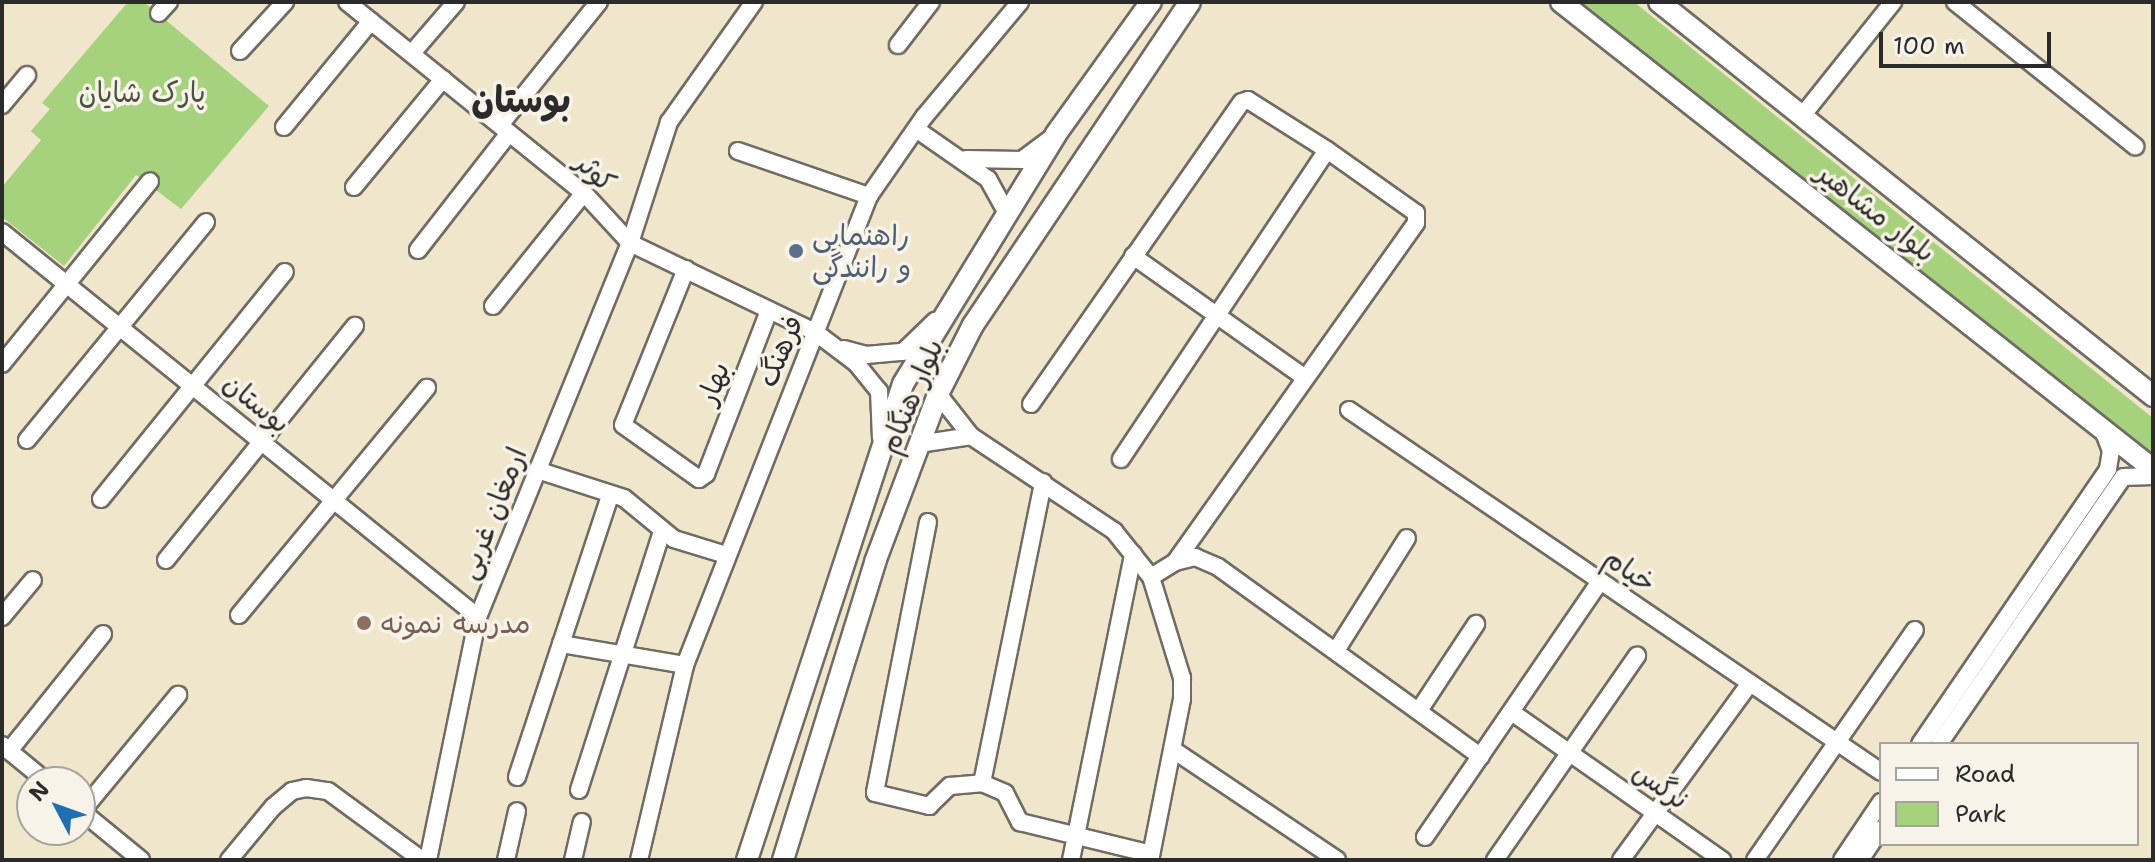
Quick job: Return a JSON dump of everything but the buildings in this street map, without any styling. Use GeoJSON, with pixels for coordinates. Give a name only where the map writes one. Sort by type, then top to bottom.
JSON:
{"type":"FeatureCollection","features":[{"type":"Feature","properties":{"kind":"main road"},"geometry":{"type":"LineString","coordinates":[[1151,2],[1178,20]]}},
{"type":"Feature","properties":{"kind":"main road","name":"بلوار هنگام"},"geometry":{"type":"LineString","coordinates":[[747,860],[881,443],[903,384],[944,310],[1006,211],[1056,134],[1151,2]]}},
{"type":"Feature","properties":{"kind":"main road","name":"بلوار هنگام"},"geometry":{"type":"LineString","coordinates":[[783,860],[829,709],[938,394],[973,325],[1190,2]]}},
{"type":"Feature","properties":{"kind":"main road","name":"بلوار مشاهیر"},"geometry":{"type":"LineString","coordinates":[[1659,2],[2153,396]]}},
{"type":"Feature","properties":{"kind":"main road","name":"بلوار مشاهیر"},"geometry":{"type":"LineString","coordinates":[[1565,4],[2153,469]]}},
{"type":"Feature","properties":{"kind":"main road"},"geometry":{"type":"LineString","coordinates":[[798,699],[829,709]]}},
{"type":"Feature","properties":{"kind":"street"},"geometry":{"type":"LineString","coordinates":[[240,51],[285,2]]}},
{"type":"Feature","properties":{"kind":"street","name":"کوثر"},"geometry":{"type":"LineString","coordinates":[[347,2],[584,193],[630,243],[815,332],[868,374],[879,391],[881,443]]}},
{"type":"Feature","properties":{"kind":"street"},"geometry":{"type":"LineString","coordinates":[[412,53],[456,2]]}},
{"type":"Feature","properties":{"kind":"street"},"geometry":{"type":"LineString","coordinates":[[418,250],[599,2]]}},
{"type":"Feature","properties":{"kind":"street","name":"ارمغان غربی"},"geometry":{"type":"LineString","coordinates":[[425,860],[478,617],[630,243],[669,122],[754,2]]}},
{"type":"Feature","properties":{"kind":"street"},"geometry":{"type":"LineString","coordinates":[[898,45],[931,2]]}},
{"type":"Feature","properties":{"kind":"street","name":"فرهنگ"},"geometry":{"type":"LineString","coordinates":[[639,860],[685,665],[869,196],[916,129],[1020,2]]}},
{"type":"Feature","properties":{"kind":"street"},"geometry":{"type":"LineString","coordinates":[[1802,116],[1893,2]]}},
{"type":"Feature","properties":{"kind":"street"},"geometry":{"type":"LineString","coordinates":[[1955,2],[2135,146]]}},
{"type":"Feature","properties":{"kind":"street"},"geometry":{"type":"LineString","coordinates":[[284,127],[371,21]]}},
{"type":"Feature","properties":{"kind":"street"},"geometry":{"type":"LineString","coordinates":[[2,105],[27,75]]}},
{"type":"Feature","properties":{"kind":"street"},"geometry":{"type":"LineString","coordinates":[[354,187],[443,79]]}},
{"type":"Feature","properties":{"kind":"street"},"geometry":{"type":"LineString","coordinates":[[1031,404],[1242,102],[1248,100],[1327,150],[1418,218],[1175,562]]}},
{"type":"Feature","properties":{"kind":"street"},"geometry":{"type":"LineString","coordinates":[[916,129],[966,159],[1000,194],[1006,211]]}},
{"type":"Feature","properties":{"kind":"street"},"geometry":{"type":"LineString","coordinates":[[966,159],[1022,160],[1056,134]]}},
{"type":"Feature","properties":{"kind":"street"},"geometry":{"type":"LineString","coordinates":[[1121,459],[1327,150]]}},
{"type":"Feature","properties":{"kind":"street"},"geometry":{"type":"LineString","coordinates":[[738,151],[869,196]]}},
{"type":"Feature","properties":{"kind":"street"},"geometry":{"type":"LineString","coordinates":[[2,364],[150,181]]}},
{"type":"Feature","properties":{"kind":"street"},"geometry":{"type":"LineString","coordinates":[[493,306],[584,193]]}},
{"type":"Feature","properties":{"kind":"street"},"geometry":{"type":"LineString","coordinates":[[27,440],[206,222]]}},
{"type":"Feature","properties":{"kind":"street","name":"بوستان"},"geometry":{"type":"LineString","coordinates":[[2,232],[478,617]]}},
{"type":"Feature","properties":{"kind":"street"},"geometry":{"type":"LineString","coordinates":[[1133,256],[1304,377]]}},
{"type":"Feature","properties":{"kind":"street","name":"بهار"},"geometry":{"type":"LineString","coordinates":[[686,269],[626,419],[626,431],[699,479],[706,474],[769,311]]}},
{"type":"Feature","properties":{"kind":"street"},"geometry":{"type":"LineString","coordinates":[[101,499],[285,272]]}},
{"type":"Feature","properties":{"kind":"street","name":"کوثر"},"geometry":{"type":"LineString","coordinates":[[831,345],[866,355],[903,352],[944,310]]}},
{"type":"Feature","properties":{"kind":"street"},"geometry":{"type":"LineString","coordinates":[[166,560],[355,326]]}},
{"type":"Feature","properties":{"kind":"street"},"geometry":{"type":"LineString","coordinates":[[239,615],[336,502],[427,388]]}},
{"type":"Feature","properties":{"kind":"street"},"geometry":{"type":"LineString","coordinates":[[928,522],[874,786],[881,796],[929,806],[950,786],[982,783],[1005,793],[1020,822],[1150,857],[1175,751],[1182,678],[1151,577],[1114,531],[971,436],[938,394]]}},
{"type":"Feature","properties":{"kind":"street","name":"خیام"},"geometry":{"type":"LineString","coordinates":[[1349,410],[1879,771]]}},
{"type":"Feature","properties":{"kind":"street"},"geometry":{"type":"LineString","coordinates":[[1921,742],[2108,469],[2111,451],[2103,428]]}},
{"type":"Feature","properties":{"kind":"street"},"geometry":{"type":"LineString","coordinates":[[919,444],[971,436]]}},
{"type":"Feature","properties":{"kind":"street"},"geometry":{"type":"LineString","coordinates":[[537,470],[637,505],[662,531],[726,555]]}},
{"type":"Feature","properties":{"kind":"street"},"geometry":{"type":"LineString","coordinates":[[1940,742],[2123,477],[2153,476]]}},
{"type":"Feature","properties":{"kind":"street"},"geometry":{"type":"LineString","coordinates":[[982,783],[1043,482]]}},
{"type":"Feature","properties":{"kind":"street"},"geometry":{"type":"LineString","coordinates":[[517,777],[610,495]]}},
{"type":"Feature","properties":{"kind":"street"},"geometry":{"type":"LineString","coordinates":[[579,790],[619,655],[662,531]]}},
{"type":"Feature","properties":{"kind":"street"},"geometry":{"type":"LineString","coordinates":[[1337,649],[1407,538]]}},
{"type":"Feature","properties":{"kind":"street"},"geometry":{"type":"LineString","coordinates":[[1071,860],[1133,554]]}},
{"type":"Feature","properties":{"kind":"street"},"geometry":{"type":"LineString","coordinates":[[1151,577],[1175,562],[1195,557],[1218,567],[1337,649],[1481,757]]}},
{"type":"Feature","properties":{"kind":"street"},"geometry":{"type":"LineString","coordinates":[[2,617],[33,580]]}},
{"type":"Feature","properties":{"kind":"street"},"geometry":{"type":"LineString","coordinates":[[1425,837],[1513,713],[1600,581]]}},
{"type":"Feature","properties":{"kind":"street"},"geometry":{"type":"LineString","coordinates":[[1420,709],[1476,624]]}},
{"type":"Feature","properties":{"kind":"street"},"geometry":{"type":"LineString","coordinates":[[1755,860],[1915,630]]}},
{"type":"Feature","properties":{"kind":"street"},"geometry":{"type":"LineString","coordinates":[[28,766],[6,748],[103,634]]}},
{"type":"Feature","properties":{"kind":"street"},"geometry":{"type":"LineString","coordinates":[[561,644],[685,665]]}},
{"type":"Feature","properties":{"kind":"street"},"geometry":{"type":"LineString","coordinates":[[1495,860],[1637,656]]}},
{"type":"Feature","properties":{"kind":"street"},"geometry":{"type":"LineString","coordinates":[[1621,860],[1750,683]]}},
{"type":"Feature","properties":{"kind":"street"},"geometry":{"type":"LineString","coordinates":[[96,792],[178,695]]}},
{"type":"Feature","properties":{"kind":"street","name":"نرگس"},"geometry":{"type":"LineString","coordinates":[[1513,713],[1722,860]]}},
{"type":"Feature","properties":{"kind":"street"},"geometry":{"type":"LineString","coordinates":[[1175,751],[1337,860]]}},
{"type":"Feature","properties":{"kind":"street"},"geometry":{"type":"LineString","coordinates":[[229,860],[273,807],[292,791],[306,788],[328,791],[425,860]]}},
{"type":"Feature","properties":{"kind":"street"},"geometry":{"type":"LineString","coordinates":[[1842,860],[1879,805]]}},
{"type":"Feature","properties":{"kind":"street"},"geometry":{"type":"LineString","coordinates":[[506,860],[517,811]]}},
{"type":"Feature","properties":{"kind":"street"},"geometry":{"type":"LineString","coordinates":[[96,822],[141,860]]}},
{"type":"Feature","properties":{"kind":"street"},"geometry":{"type":"LineString","coordinates":[[573,860],[582,822]]}},
{"type":"Feature","properties":{"kind":"street"},"geometry":{"type":"LineString","coordinates":[[1860,860],[1879,832]]}},
{"type":"Feature","properties":{"kind":"green space","name":"پارک شایان"},"geometry":{"type":"Polygon","coordinates":[[[128,2],[144,2],[269,106],[181,209],[136,175],[64,266],[2,217],[2,187],[41,140],[31,131],[50,109],[42,103],[128,2]]]}},
{"type":"Feature","properties":{"kind":"green space"},"geometry":{"type":"Polygon","coordinates":[[[1578,2],[1634,2],[2153,418],[2153,460],[1578,2]]]}},
{"type":"Feature","properties":{"kind":"place","name":"راهنمایی و رانندگی"},"geometry":{"type":"Point","coordinates":[796,251]}},
{"type":"Feature","properties":{"kind":"place","name":"مدرسه نمونه"},"geometry":{"type":"Point","coordinates":[364,623]}},
{"type":"Feature","properties":{"kind":"district","name":"بوستان"},"geometry":{"type":"Point","coordinates":[521,100]}}]}
